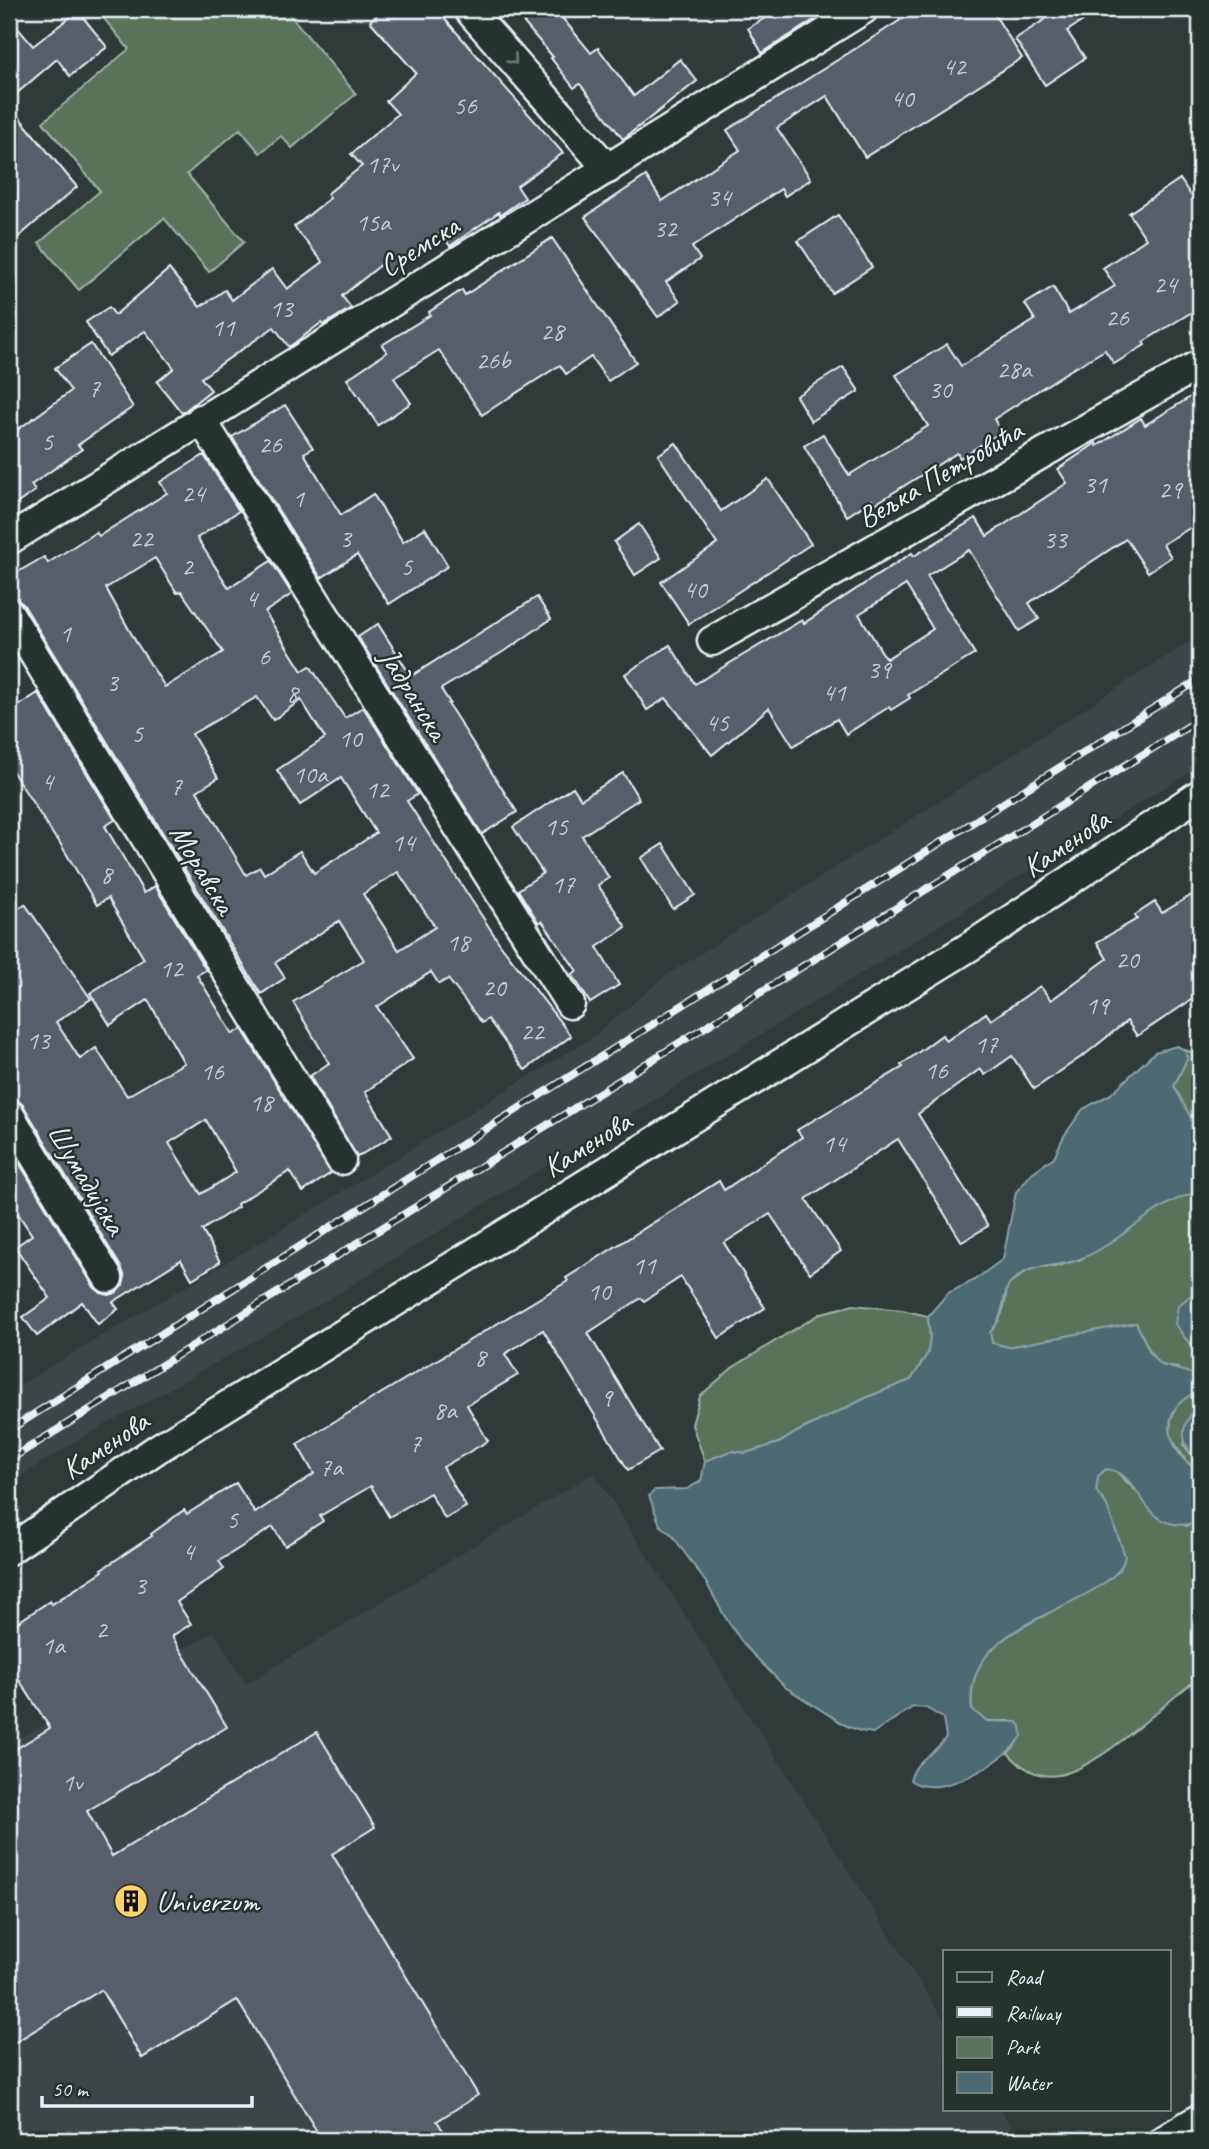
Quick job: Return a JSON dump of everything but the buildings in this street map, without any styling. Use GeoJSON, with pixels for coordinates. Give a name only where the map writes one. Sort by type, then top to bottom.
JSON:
{"type":"FeatureCollection","features":[{"type":"Feature","properties":{"kind":"street"},"geometry":{"type":"LineString","coordinates":[[468,9],[608,169]]}},
{"type":"Feature","properties":{"kind":"street","name":"Сремска"},"geometry":{"type":"LineString","coordinates":[[9,540],[864,9]]}},
{"type":"Feature","properties":{"kind":"street","name":"Вељка Петровића"},"geometry":{"type":"LineString","coordinates":[[712,641],[1200,364]]}},
{"type":"Feature","properties":{"kind":"street","name":"Јадранска"},"geometry":{"type":"LineString","coordinates":[[201,419],[570,1004]]}},
{"type":"Feature","properties":{"kind":"street","name":"Моравска"},"geometry":{"type":"LineString","coordinates":[[9,613],[341,1160]]}},
{"type":"Feature","properties":{"kind":"street","name":"Каменова"},"geometry":{"type":"LineString","coordinates":[[9,1550],[157,1449],[974,944],[1200,794]]}},
{"type":"Feature","properties":{"kind":"street","name":"Шумадијска"},"geometry":{"type":"LineString","coordinates":[[9,1114],[108,1278]]}},
{"type":"Feature","properties":{"kind":"street"},"geometry":{"type":"LineString","coordinates":[[1164,2140],[1200,2118]]}},
{"type":"Feature","properties":{"kind":"shaded area"},"geometry":{"type":"Polygon","coordinates":[[[1200,635],[1200,766],[324,1302],[70,1445],[9,1483],[9,1391],[246,1251],[593,1037],[664,977],[1200,635]]]}},
{"type":"Feature","properties":{"kind":"shaded area"},"geometry":{"type":"Polygon","coordinates":[[[594,1473],[943,2019],[943,2110],[1001,2110],[1020,2140],[9,2140],[9,1744],[214,1632],[246,1684],[594,1473]]]}},
{"type":"Feature","properties":{"kind":"green space"},"geometry":{"type":"Polygon","coordinates":[[[96,9],[285,9],[356,94],[292,148],[281,136],[260,153],[240,129],[187,174],[244,242],[209,272],[164,218],[79,290],[39,243],[100,191],[43,122],[129,49],[96,9]]]}},
{"type":"Feature","properties":{"kind":"green space"},"geometry":{"type":"Polygon","coordinates":[[[1185,1050],[1200,1055],[1200,1175],[1191,1132],[1191,1118],[1174,1086],[1187,1059],[1185,1050]]]}},
{"type":"Feature","properties":{"kind":"green space"},"geometry":{"type":"Polygon","coordinates":[[[1200,1188],[1200,1293],[1190,1296],[1185,1338],[1200,1353],[1200,1405],[1191,1414],[1184,1445],[1200,1471],[1187,1462],[1170,1436],[1171,1419],[1177,1405],[1178,1368],[1157,1362],[1136,1323],[1008,1347],[992,1343],[990,1332],[1000,1317],[1007,1286],[1034,1266],[1055,1267],[1081,1259],[1158,1209],[1181,1196],[1198,1192],[1200,1188]]]}},
{"type":"Feature","properties":{"kind":"green space"},"geometry":{"type":"Polygon","coordinates":[[[853,1305],[902,1310],[928,1316],[928,1353],[911,1380],[870,1396],[779,1443],[746,1453],[731,1451],[705,1461],[692,1425],[700,1396],[732,1368],[785,1335],[822,1313],[853,1305]]]}},
{"type":"Feature","properties":{"kind":"green space"},"geometry":{"type":"Polygon","coordinates":[[[1106,1469],[1115,1470],[1134,1489],[1186,1526],[1200,1522],[1200,1677],[1132,1733],[1094,1760],[1076,1770],[1059,1775],[1044,1775],[1024,1767],[1008,1753],[1015,1746],[1009,1721],[987,1721],[972,1710],[975,1675],[991,1650],[1002,1640],[1107,1581],[1120,1569],[1125,1556],[1106,1504],[1096,1491],[1098,1476],[1106,1469]]]}},
{"type":"Feature","properties":{"kind":"water"},"geometry":{"type":"Polygon","coordinates":[[[1177,1046],[1185,1050],[1187,1059],[1174,1086],[1191,1118],[1191,1132],[1200,1175],[1198,1192],[1166,1205],[1096,1252],[1070,1262],[1035,1268],[1019,1276],[1007,1287],[999,1319],[990,1332],[992,1343],[1008,1347],[1136,1323],[1150,1353],[1158,1362],[1200,1378],[1200,1389],[1179,1403],[1170,1424],[1178,1452],[1184,1460],[1200,1471],[1200,1522],[1180,1525],[1165,1521],[1154,1513],[1129,1481],[1119,1473],[1106,1469],[1098,1476],[1096,1491],[1106,1504],[1125,1556],[1121,1566],[1111,1578],[1098,1587],[1013,1632],[995,1647],[981,1664],[973,1684],[972,1710],[987,1721],[1017,1722],[1021,1726],[1022,1736],[1014,1746],[1002,1757],[971,1776],[937,1786],[922,1785],[910,1780],[921,1761],[946,1737],[943,1718],[926,1708],[913,1707],[873,1733],[860,1731],[845,1725],[785,1687],[745,1646],[707,1584],[672,1535],[660,1525],[649,1496],[655,1490],[687,1489],[701,1481],[705,1461],[731,1451],[746,1453],[779,1443],[870,1396],[911,1380],[928,1353],[928,1316],[948,1293],[973,1281],[1003,1259],[1016,1192],[1032,1173],[1054,1157],[1064,1136],[1083,1109],[1111,1094],[1155,1052],[1177,1046]]]}},
{"type":"Feature","properties":{"kind":"water"},"geometry":{"type":"Polygon","coordinates":[[[1200,1293],[1200,1353],[1175,1324],[1178,1306],[1190,1296],[1200,1293]]]}},
{"type":"Feature","properties":{"kind":"water"},"geometry":{"type":"Polygon","coordinates":[[[1200,1405],[1200,1467],[1185,1443],[1184,1428],[1200,1405]]]}},
{"type":"Feature","properties":{"kind":"railway"},"geometry":{"type":"LineString","coordinates":[[9,1430],[1200,679]]}},
{"type":"Feature","properties":{"kind":"railway"},"geometry":{"type":"LineString","coordinates":[[9,1460],[1200,719]]}},
{"type":"Feature","properties":{"kind":"place","name":"Univerzum"},"geometry":{"type":"Point","coordinates":[131,1901]}}]}
